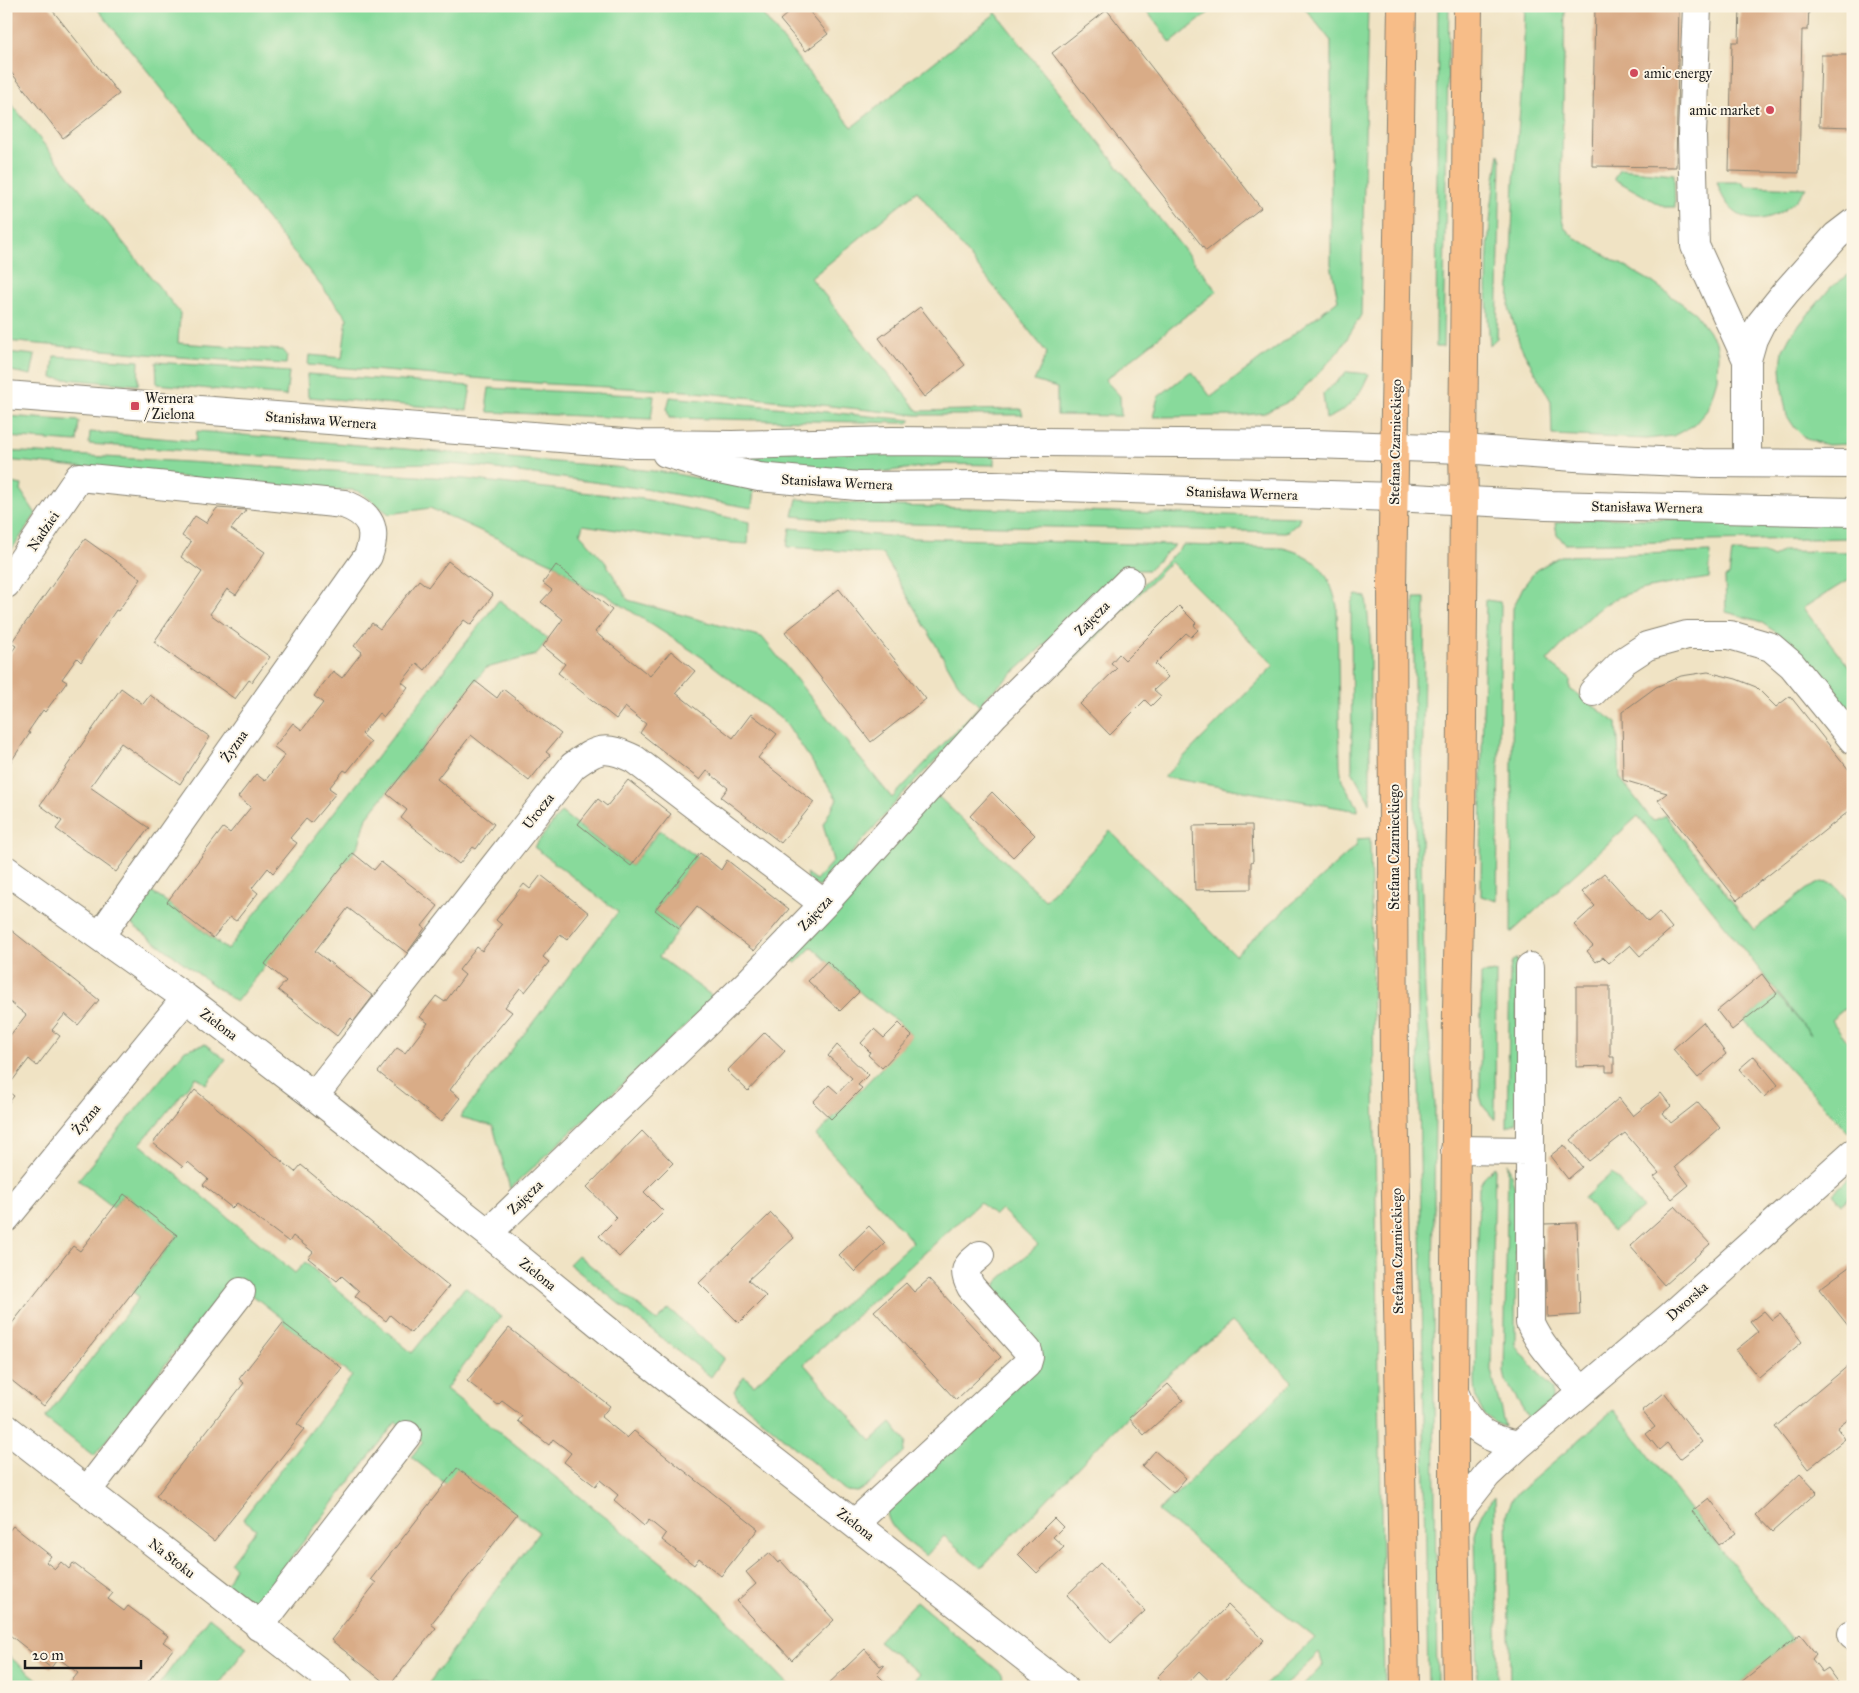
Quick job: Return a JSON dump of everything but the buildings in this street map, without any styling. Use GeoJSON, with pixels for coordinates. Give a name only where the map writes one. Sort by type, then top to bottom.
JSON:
{"type":"FeatureCollection","features":[{"type":"Feature","properties":{"kind":"main road","name":"Stefana Czarnieckiego"},"geometry":{"type":"LineString","coordinates":[[1402,6],[1392,594],[1394,1087],[1406,1687]]}},
{"type":"Feature","properties":{"kind":"main road"},"geometry":{"type":"LineString","coordinates":[[1457,1687],[1454,1517],[1455,1150],[1464,500],[1468,6]]}},
{"type":"Feature","properties":{"kind":"street"},"geometry":{"type":"LineString","coordinates":[[1697,6],[1692,135],[1695,246],[1747,360]]}},
{"type":"Feature","properties":{"kind":"street"},"geometry":{"type":"LineString","coordinates":[[1747,463],[1747,360],[1760,323],[1836,236],[1853,223]]}},
{"type":"Feature","properties":{"kind":"street","name":"Stanisława Wernera"},"geometry":{"type":"LineString","coordinates":[[6,395],[636,444],[732,445],[892,441],[1253,444],[1463,449],[1575,457],[1747,463],[1853,464]]}},
{"type":"Feature","properties":{"kind":"street","name":"Stanisława Wernera"},"geometry":{"type":"LineString","coordinates":[[636,444],[711,466],[759,477],[857,486],[993,486],[1394,497],[1546,505],[1853,512]]}},
{"type":"Feature","properties":{"kind":"street","name":"Żyzna"},"geometry":{"type":"LineString","coordinates":[[79,477],[344,504],[357,509],[367,518],[373,529],[373,542],[368,556],[100,936]]}},
{"type":"Feature","properties":{"kind":"street","name":"Nadziei"},"geometry":{"type":"LineString","coordinates":[[6,584],[79,477]]}},
{"type":"Feature","properties":{"kind":"street","name":"Zajęcza"},"geometry":{"type":"LineString","coordinates":[[488,1233],[743,988],[824,904],[995,714],[1129,581]]}},
{"type":"Feature","properties":{"kind":"street"},"geometry":{"type":"LineString","coordinates":[[1593,692],[1624,661],[1647,646],[1687,635],[1730,635],[1771,647],[1792,665],[1853,740]]}},
{"type":"Feature","properties":{"kind":"street","name":"Urocza"},"geometry":{"type":"LineString","coordinates":[[314,1096],[573,766],[603,749],[618,752],[634,759],[824,904]]}},
{"type":"Feature","properties":{"kind":"street","name":"Zielona"},"geometry":{"type":"LineString","coordinates":[[6,870],[186,998],[314,1096],[488,1233],[618,1339],[1063,1687]]}},
{"type":"Feature","properties":{"kind":"street"},"geometry":{"type":"LineString","coordinates":[[1530,968],[1530,1323],[1536,1337],[1545,1349],[1582,1391]]}},
{"type":"Feature","properties":{"kind":"street","name":"Żyzna"},"geometry":{"type":"LineString","coordinates":[[6,1218],[186,998]]}},
{"type":"Feature","properties":{"kind":"street"},"geometry":{"type":"LineString","coordinates":[[1455,1150],[1530,1150]]}},
{"type":"Feature","properties":{"kind":"street","name":"Dworska"},"geometry":{"type":"LineString","coordinates":[[1454,1517],[1487,1475],[1519,1445],[1671,1316],[1853,1153]]}},
{"type":"Feature","properties":{"kind":"street"},"geometry":{"type":"LineString","coordinates":[[855,1523],[1027,1364],[1028,1351],[971,1287],[967,1280],[967,1266],[980,1255]]}},
{"type":"Feature","properties":{"kind":"street"},"geometry":{"type":"LineString","coordinates":[[87,1491],[241,1292]]}},
{"type":"Feature","properties":{"kind":"street"},"geometry":{"type":"LineString","coordinates":[[1454,1392],[1462,1411],[1472,1426],[1482,1434],[1500,1441],[1519,1445]]}},
{"type":"Feature","properties":{"kind":"street","name":"Na Stoku"},"geometry":{"type":"LineString","coordinates":[[6,1428],[338,1687]]}},
{"type":"Feature","properties":{"kind":"street"},"geometry":{"type":"LineString","coordinates":[[259,1627],[407,1435]]}},
{"type":"Feature","properties":{"kind":"green space"},"geometry":{"type":"Polygon","coordinates":[[[95,6],[756,6],[852,127],[996,13],[1217,291],[1105,380],[1120,396],[1121,416],[1057,415],[1057,388],[1034,381],[1047,353],[917,191],[811,278],[918,411],[1021,409],[1023,415],[917,415],[686,391],[549,384],[308,365],[309,355],[342,358],[347,318],[95,6]]]}},
{"type":"Feature","properties":{"kind":"green space"},"geometry":{"type":"Polygon","coordinates":[[[1143,6],[1217,6],[1171,43],[1143,6]]]}},
{"type":"Feature","properties":{"kind":"green space"},"geometry":{"type":"Polygon","coordinates":[[[1303,6],[1368,6],[1361,315],[1342,347],[1321,371],[1290,401],[1264,413],[1236,416],[1153,417],[1158,397],[1191,371],[1211,397],[1338,300],[1331,264],[1331,41],[1303,6]]]}},
{"type":"Feature","properties":{"kind":"green space"},"geometry":{"type":"Polygon","coordinates":[[[1438,6],[1449,6],[1443,347],[1436,347],[1438,6]]]}},
{"type":"Feature","properties":{"kind":"green space"},"geometry":{"type":"Polygon","coordinates":[[[1525,6],[1565,6],[1561,211],[1564,226],[1574,237],[1652,282],[1695,313],[1716,342],[1718,353],[1717,379],[1708,409],[1694,425],[1673,436],[1647,439],[1552,435],[1551,401],[1520,345],[1509,308],[1514,181],[1523,72],[1525,6]]]}},
{"type":"Feature","properties":{"kind":"green space"},"geometry":{"type":"Polygon","coordinates":[[[6,97],[180,313],[178,343],[283,350],[287,355],[286,364],[179,357],[6,341],[6,97]]]}},
{"type":"Feature","properties":{"kind":"green space"},"geometry":{"type":"Polygon","coordinates":[[[1499,154],[1501,160],[1497,338],[1490,345],[1487,297],[1488,250],[1499,154]]]}},
{"type":"Feature","properties":{"kind":"green space"},"geometry":{"type":"Polygon","coordinates":[[[1619,169],[1674,174],[1675,207],[1664,207],[1614,179],[1619,169]]]}},
{"type":"Feature","properties":{"kind":"green space"},"geometry":{"type":"Polygon","coordinates":[[[1717,182],[1743,182],[1744,186],[1806,188],[1790,206],[1767,218],[1756,219],[1746,218],[1736,213],[1722,195],[1717,182]]]}},
{"type":"Feature","properties":{"kind":"green space"},"geometry":{"type":"Polygon","coordinates":[[[1853,272],[1853,444],[1827,445],[1806,439],[1787,416],[1781,368],[1783,350],[1790,336],[1831,287],[1853,272]]]}},
{"type":"Feature","properties":{"kind":"green space"},"geometry":{"type":"Polygon","coordinates":[[[6,352],[35,355],[31,375],[6,370],[6,352]]]}},
{"type":"Feature","properties":{"kind":"green space"},"geometry":{"type":"Polygon","coordinates":[[[54,356],[139,361],[138,385],[52,378],[54,356]]]}},
{"type":"Feature","properties":{"kind":"green space"},"geometry":{"type":"Polygon","coordinates":[[[156,362],[289,372],[286,396],[157,384],[156,362]]]}},
{"type":"Feature","properties":{"kind":"green space"},"geometry":{"type":"Polygon","coordinates":[[[1347,372],[1369,374],[1353,401],[1341,411],[1326,419],[1323,394],[1347,372]]]}},
{"type":"Feature","properties":{"kind":"green space"},"geometry":{"type":"Polygon","coordinates":[[[307,374],[471,386],[467,410],[308,397],[307,374]]]}},
{"type":"Feature","properties":{"kind":"green space"},"geometry":{"type":"Polygon","coordinates":[[[489,388],[654,396],[651,419],[488,412],[489,388]]]}},
{"type":"Feature","properties":{"kind":"green space"},"geometry":{"type":"Polygon","coordinates":[[[670,397],[911,420],[908,423],[669,418],[667,409],[670,397]]]}},
{"type":"Feature","properties":{"kind":"green space"},"geometry":{"type":"Polygon","coordinates":[[[6,416],[79,421],[77,442],[6,437],[6,416]]]}},
{"type":"Feature","properties":{"kind":"green space"},"geometry":{"type":"Polygon","coordinates":[[[197,431],[671,473],[754,489],[752,508],[645,489],[481,467],[437,463],[379,464],[89,444],[90,432],[196,441],[197,431]]]}},
{"type":"Feature","properties":{"kind":"green space"},"geometry":{"type":"Polygon","coordinates":[[[753,449],[994,454],[994,465],[945,464],[866,474],[814,470],[751,459],[753,449]]]}},
{"type":"Feature","properties":{"kind":"green space"},"geometry":{"type":"Polygon","coordinates":[[[6,451],[465,479],[644,499],[749,522],[748,544],[684,540],[583,525],[580,534],[606,563],[628,600],[762,637],[892,798],[979,706],[958,683],[883,554],[787,547],[790,528],[913,538],[1175,545],[1148,570],[1123,570],[1116,573],[1091,603],[985,698],[955,740],[902,795],[827,882],[819,887],[809,881],[806,873],[816,880],[833,861],[823,824],[837,799],[786,723],[703,658],[603,593],[587,589],[556,565],[430,508],[389,514],[360,492],[353,490],[315,490],[6,460],[6,451]]]}},
{"type":"Feature","properties":{"kind":"green space"},"geometry":{"type":"Polygon","coordinates":[[[6,482],[22,485],[21,491],[36,514],[6,558],[6,482]]]}},
{"type":"Feature","properties":{"kind":"green space"},"geometry":{"type":"Polygon","coordinates":[[[797,499],[893,506],[1300,517],[1298,523],[1287,532],[862,523],[793,516],[797,499]]]}},
{"type":"Feature","properties":{"kind":"green space"},"geometry":{"type":"Polygon","coordinates":[[[1603,518],[1853,523],[1853,538],[1565,544],[1557,534],[1555,523],[1603,518]]]}},
{"type":"Feature","properties":{"kind":"green space"},"geometry":{"type":"Polygon","coordinates":[[[1183,545],[1283,548],[1313,561],[1326,575],[1337,606],[1340,765],[1342,781],[1358,807],[1358,811],[1164,777],[1274,665],[1171,562],[1063,671],[1061,667],[1183,545]]]}},
{"type":"Feature","properties":{"kind":"green space"},"geometry":{"type":"Polygon","coordinates":[[[1783,551],[1853,552],[1853,577],[1803,608],[1853,672],[1853,724],[1780,635],[1759,621],[1726,612],[1725,577],[1729,576],[1732,552],[1764,553],[1773,557],[1783,551]]]}},
{"type":"Feature","properties":{"kind":"green space"},"geometry":{"type":"Polygon","coordinates":[[[1711,552],[1709,578],[1663,585],[1619,597],[1590,617],[1547,661],[1570,679],[1570,689],[1617,723],[1620,778],[1653,821],[1665,815],[1754,930],[1807,889],[1822,882],[1834,884],[1853,907],[1853,1002],[1831,1020],[1848,1042],[1853,1039],[1853,1128],[1848,1132],[1744,1020],[1777,994],[1811,1035],[1638,816],[1511,933],[1513,608],[1523,587],[1536,570],[1561,556],[1711,552]]]}},
{"type":"Feature","properties":{"kind":"green space"},"geometry":{"type":"Polygon","coordinates":[[[1356,595],[1366,597],[1370,637],[1370,803],[1352,771],[1351,603],[1356,595]]]}},
{"type":"Feature","properties":{"kind":"green space"},"geometry":{"type":"Polygon","coordinates":[[[1414,598],[1425,598],[1421,857],[1425,992],[1435,1104],[1433,1304],[1437,1687],[1428,1687],[1414,757],[1414,598]]]}},
{"type":"Feature","properties":{"kind":"green space"},"geometry":{"type":"Polygon","coordinates":[[[499,600],[548,639],[536,655],[486,668],[367,817],[359,844],[353,853],[236,1002],[130,923],[151,892],[167,902],[227,950],[499,600]]]}},
{"type":"Feature","properties":{"kind":"green space"},"geometry":{"type":"Polygon","coordinates":[[[1486,600],[1500,602],[1501,606],[1497,901],[1481,896],[1486,600]]]}},
{"type":"Feature","properties":{"kind":"green space"},"geometry":{"type":"Polygon","coordinates":[[[939,797],[1045,900],[1110,831],[1235,955],[1356,846],[1357,839],[1370,838],[1384,1687],[1302,1687],[1323,1665],[1319,1653],[1283,1687],[1263,1687],[1315,1638],[1158,1511],[1293,1382],[1232,1322],[1161,1381],[981,1568],[944,1536],[926,1556],[906,1541],[894,1528],[887,1514],[887,1506],[1025,1376],[995,1287],[997,1282],[1038,1245],[1001,1209],[994,1216],[980,1202],[804,1364],[871,1441],[891,1423],[906,1442],[904,1452],[870,1484],[857,1492],[846,1491],[739,1400],[734,1391],[744,1376],[754,1385],[913,1242],[816,1136],[912,1036],[899,1023],[863,995],[812,947],[796,963],[787,957],[930,798],[939,797]]]}},
{"type":"Feature","properties":{"kind":"green space"},"geometry":{"type":"Polygon","coordinates":[[[561,812],[631,866],[660,830],[697,857],[655,910],[679,929],[659,957],[715,998],[510,1189],[493,1126],[460,1117],[618,912],[534,847],[561,812]]]}},
{"type":"Feature","properties":{"kind":"green space"},"geometry":{"type":"Polygon","coordinates":[[[1517,959],[1517,1122],[1507,1127],[1510,970],[1512,961],[1517,959]]]}},
{"type":"Feature","properties":{"kind":"green space"},"geometry":{"type":"Polygon","coordinates":[[[1496,972],[1495,1120],[1483,1106],[1480,1096],[1481,974],[1496,972]]]}},
{"type":"Feature","properties":{"kind":"green space"},"geometry":{"type":"Polygon","coordinates":[[[205,1044],[226,1060],[206,1084],[196,1077],[140,1144],[295,1273],[305,1262],[412,1353],[465,1287],[501,1317],[446,1389],[706,1598],[791,1687],[590,1687],[580,1679],[574,1687],[426,1687],[539,1532],[458,1469],[446,1484],[411,1457],[423,1442],[396,1422],[273,1581],[278,1588],[271,1595],[264,1599],[252,1600],[226,1585],[235,1567],[230,1563],[256,1529],[243,1519],[352,1376],[283,1323],[284,1320],[232,1279],[94,1456],[45,1418],[139,1297],[133,1292],[177,1236],[124,1194],[113,1207],[78,1180],[185,1050],[205,1044]]]}},
{"type":"Feature","properties":{"kind":"green space"},"geometry":{"type":"Polygon","coordinates":[[[1508,1163],[1516,1193],[1515,1345],[1552,1389],[1552,1400],[1529,1419],[1506,1381],[1504,1372],[1508,1163]]]}},
{"type":"Feature","properties":{"kind":"green space"},"geometry":{"type":"Polygon","coordinates":[[[1495,1166],[1491,1370],[1505,1427],[1490,1419],[1481,1410],[1475,1381],[1479,1187],[1484,1177],[1495,1166]]]}},
{"type":"Feature","properties":{"kind":"green space"},"geometry":{"type":"Polygon","coordinates":[[[1612,1173],[1643,1208],[1613,1232],[1584,1198],[1612,1173]]]}},
{"type":"Feature","properties":{"kind":"green space"},"geometry":{"type":"Polygon","coordinates":[[[1853,1175],[1853,1194],[1842,1204],[1833,1193],[1853,1175]]]}},
{"type":"Feature","properties":{"kind":"green space"},"geometry":{"type":"Polygon","coordinates":[[[578,1255],[657,1321],[669,1309],[724,1358],[711,1377],[569,1264],[578,1255]]]}},
{"type":"Feature","properties":{"kind":"green space"},"geometry":{"type":"Polygon","coordinates":[[[1614,1410],[1792,1641],[1740,1683],[1743,1687],[1510,1687],[1507,1512],[1514,1496],[1614,1410]]]}},
{"type":"Feature","properties":{"kind":"green space"},"geometry":{"type":"Polygon","coordinates":[[[1495,1496],[1498,1687],[1478,1687],[1475,1535],[1482,1514],[1495,1496]]]}},
{"type":"Feature","properties":{"kind":"green space"},"geometry":{"type":"Polygon","coordinates":[[[916,1601],[1002,1674],[1004,1684],[1001,1687],[909,1687],[920,1674],[878,1641],[916,1601]]]}},
{"type":"Feature","properties":{"kind":"green space"},"geometry":{"type":"Polygon","coordinates":[[[209,1617],[247,1647],[217,1687],[157,1687],[209,1617]]]}},
{"type":"Feature","properties":{"kind":"green space"},"geometry":{"type":"Polygon","coordinates":[[[6,1654],[47,1687],[6,1687],[6,1654]]]}},
{"type":"Feature","properties":{"kind":"place","name":"amic energy"},"geometry":{"type":"Point","coordinates":[1634,73]}},
{"type":"Feature","properties":{"kind":"place","name":"amic market"},"geometry":{"type":"Point","coordinates":[1770,110]}},
{"type":"Feature","properties":{"kind":"place","name":"Wernera / Zielona"},"geometry":{"type":"Point","coordinates":[135,406]}}]}
